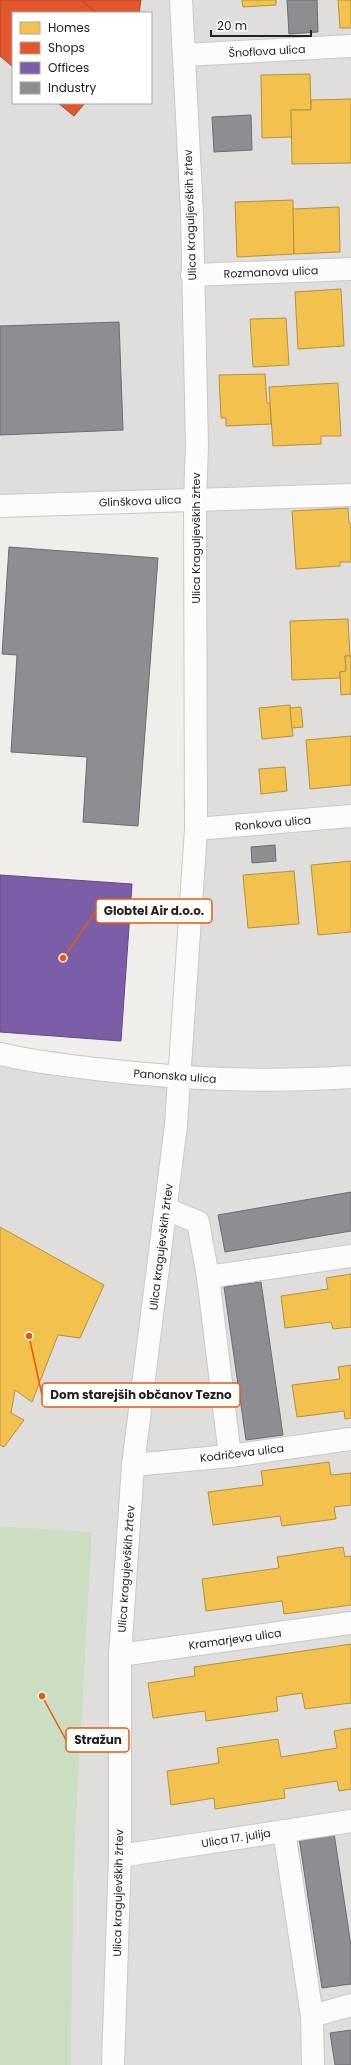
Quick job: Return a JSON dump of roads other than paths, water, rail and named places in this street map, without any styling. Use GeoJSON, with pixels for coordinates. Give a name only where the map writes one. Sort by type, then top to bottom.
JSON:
{"type":"FeatureCollection","features":[{"type":"Feature","properties":{"kind":"street","name":"Ulica Kraguljevških žrtev"},"geometry":{"type":"LineString","coordinates":[[180,1077],[196,829],[195,499],[197,446],[192,276],[192,214],[181,0]]}},
{"type":"Feature","properties":{"kind":"street","name":"Šnoflova ulica"},"geometry":{"type":"LineString","coordinates":[[184,55],[351,46]]}},
{"type":"Feature","properties":{"kind":"street","name":"Rozmanova ulica"},"geometry":{"type":"LineString","coordinates":[[192,276],[351,269]]}},
{"type":"Feature","properties":{"kind":"street","name":"Glinškova ulica"},"geometry":{"type":"LineString","coordinates":[[0,506],[351,495]]}},
{"type":"Feature","properties":{"kind":"street","name":"Ronkova ulica"},"geometry":{"type":"LineString","coordinates":[[196,829],[351,816]]}},
{"type":"Feature","properties":{"kind":"street","name":"Panonska ulica"},"geometry":{"type":"LineString","coordinates":[[0,1054],[29,1061],[135,1074],[180,1077],[227,1080],[319,1079],[351,1077]]}},
{"type":"Feature","properties":{"kind":"street","name":"Ulica kragujevških žrtev"},"geometry":{"type":"LineString","coordinates":[[113,2065],[120,1856],[120,1655],[133,1465],[166,1209],[180,1077]]}},
{"type":"Feature","properties":{"kind":"street"},"geometry":{"type":"LineString","coordinates":[[166,1209],[198,1222],[208,1277],[230,1456]]}},
{"type":"Feature","properties":{"kind":"street"},"geometry":{"type":"LineString","coordinates":[[208,1277],[351,1256]]}},
{"type":"Feature","properties":{"kind":"street","name":"Kodričeva ulica"},"geometry":{"type":"LineString","coordinates":[[133,1465],[230,1456],[351,1439]]}},
{"type":"Feature","properties":{"kind":"street","name":"Kramarjeva ulica"},"geometry":{"type":"LineString","coordinates":[[120,1655],[351,1623]]}},
{"type":"Feature","properties":{"kind":"street","name":"Ulica 17. julija"},"geometry":{"type":"LineString","coordinates":[[120,1856],[351,1821]]}},
{"type":"Feature","properties":{"kind":"street"},"geometry":{"type":"LineString","coordinates":[[284,1831],[312,2016],[313,2065]]}},
{"type":"Feature","properties":{"kind":"street"},"geometry":{"type":"LineString","coordinates":[[312,2016],[351,2005]]}},
{"type":"Feature","properties":{"kind":"place","name":"Globtel Air d.o.o."},"geometry":{"type":"Point","coordinates":[63,958]}},
{"type":"Feature","properties":{"kind":"place","name":"Dom starejših občanov Tezno"},"geometry":{"type":"Point","coordinates":[29,1336]}},
{"type":"Feature","properties":{"kind":"place","name":"Stražun"},"geometry":{"type":"Point","coordinates":[42,1696]}}]}
